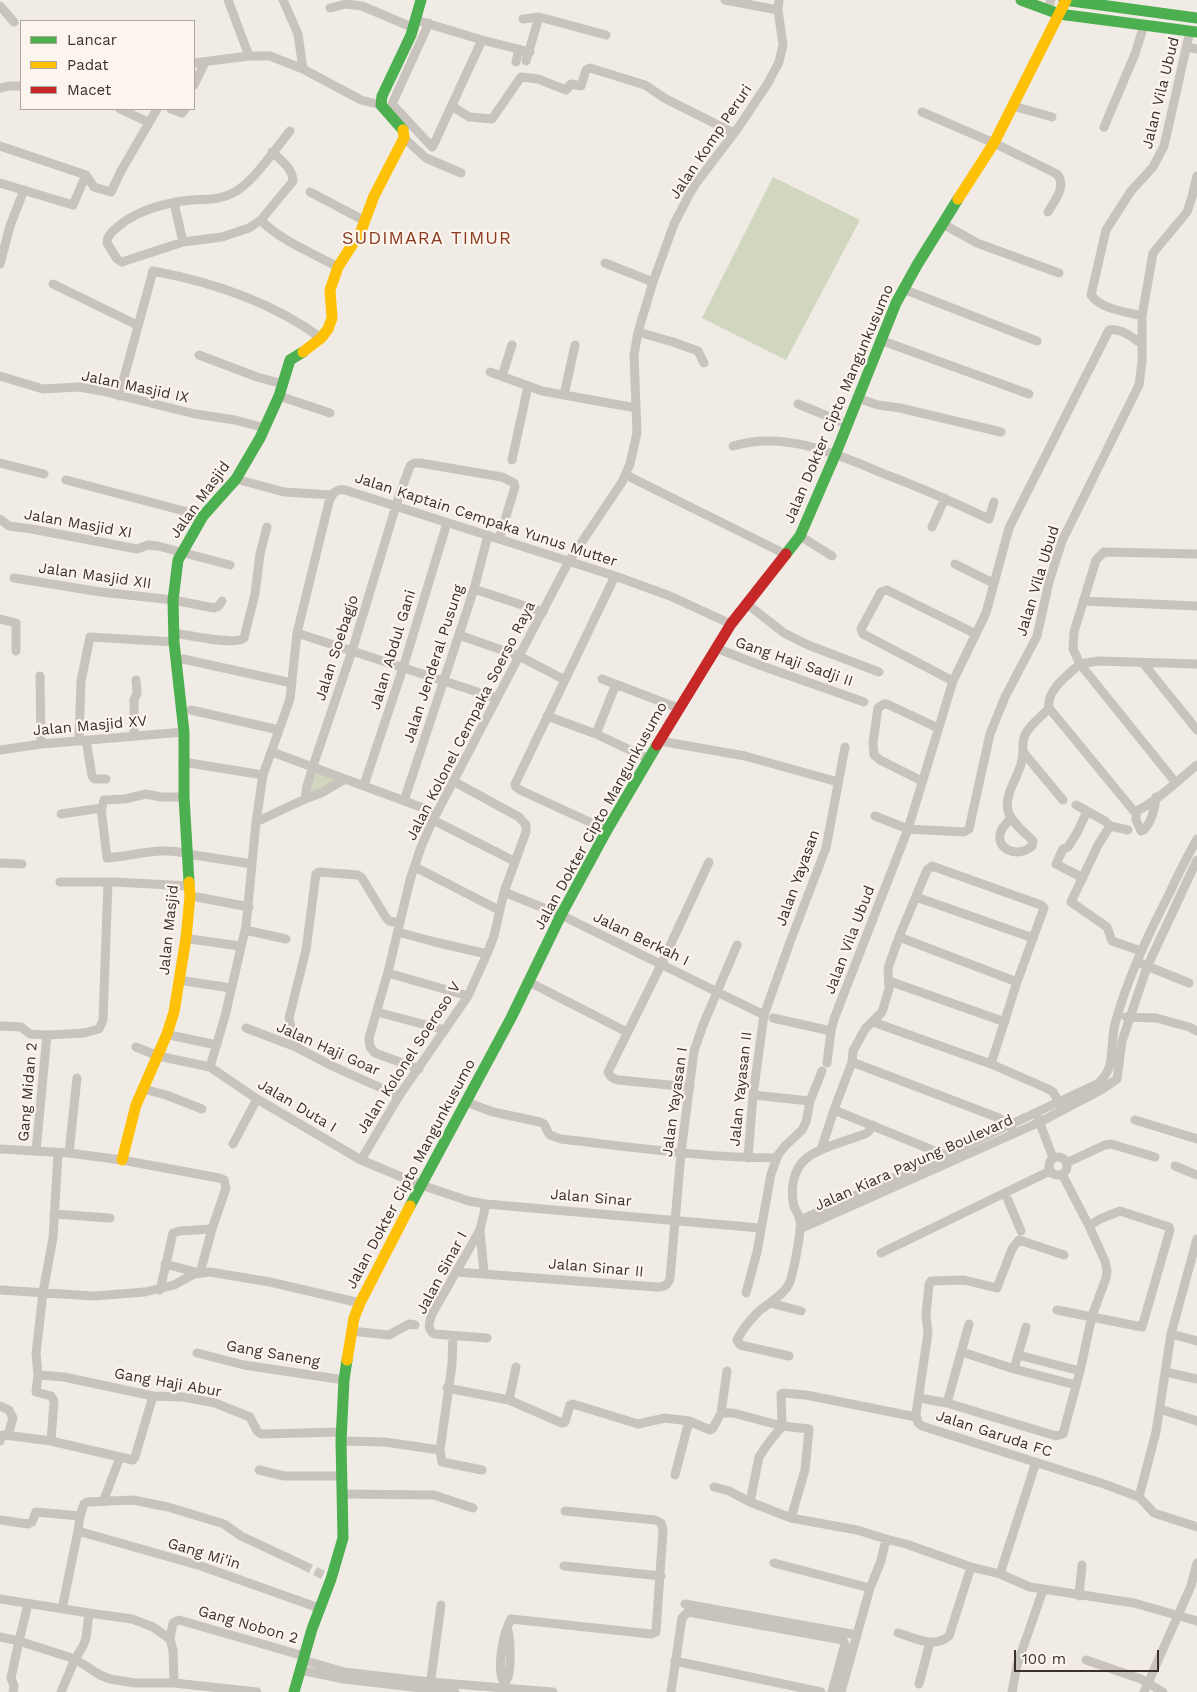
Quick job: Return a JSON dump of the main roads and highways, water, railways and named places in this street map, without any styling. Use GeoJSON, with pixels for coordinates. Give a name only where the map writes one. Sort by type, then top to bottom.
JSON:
{"type":"FeatureCollection","features":[{"type":"Feature","properties":{"kind":"main road","name":"Jalan Masjid"},"geometry":{"type":"LineString","coordinates":[[122,1160],[132,1118],[168,1034],[174,1012],[186,938],[190,896],[191,855],[184,797],[184,732],[174,638],[173,600],[175,572],[182,552],[203,516],[236,478],[265,428],[281,390],[290,360],[312,346],[328,328],[332,318],[330,290],[338,267],[361,230],[381,180],[404,138],[400,127],[381,105],[382,96],[415,24],[421,0]]}},
{"type":"Feature","properties":{"kind":"main road"},"geometry":{"type":"LineString","coordinates":[[1021,0],[1049,5],[1059,14],[1194,32]]}},
{"type":"Feature","properties":{"kind":"main road"},"geometry":{"type":"LineString","coordinates":[[1065,0],[1118,4],[1197,18]]}},
{"type":"Feature","properties":{"kind":"main road","name":"Jalan Dokter Cipto Mangunkusumo"},"geometry":{"type":"LineString","coordinates":[[294,1692],[320,1608],[327,1577],[343,1538],[341,1436],[344,1380],[351,1331],[360,1304],[529,982],[561,915],[607,830],[678,708],[731,624],[800,536],[836,453],[880,340],[903,289],[994,143],[1065,0]]}},
{"type":"Feature","properties":{"kind":"tunnel"},"geometry":{"type":"LineString","coordinates":[[303,1565],[323,1575]]}},
{"type":"Feature","properties":{"kind":"district","name":"SUDIMARA TIMUR"},"geometry":{"type":"Point","coordinates":[427,239]}}]}
